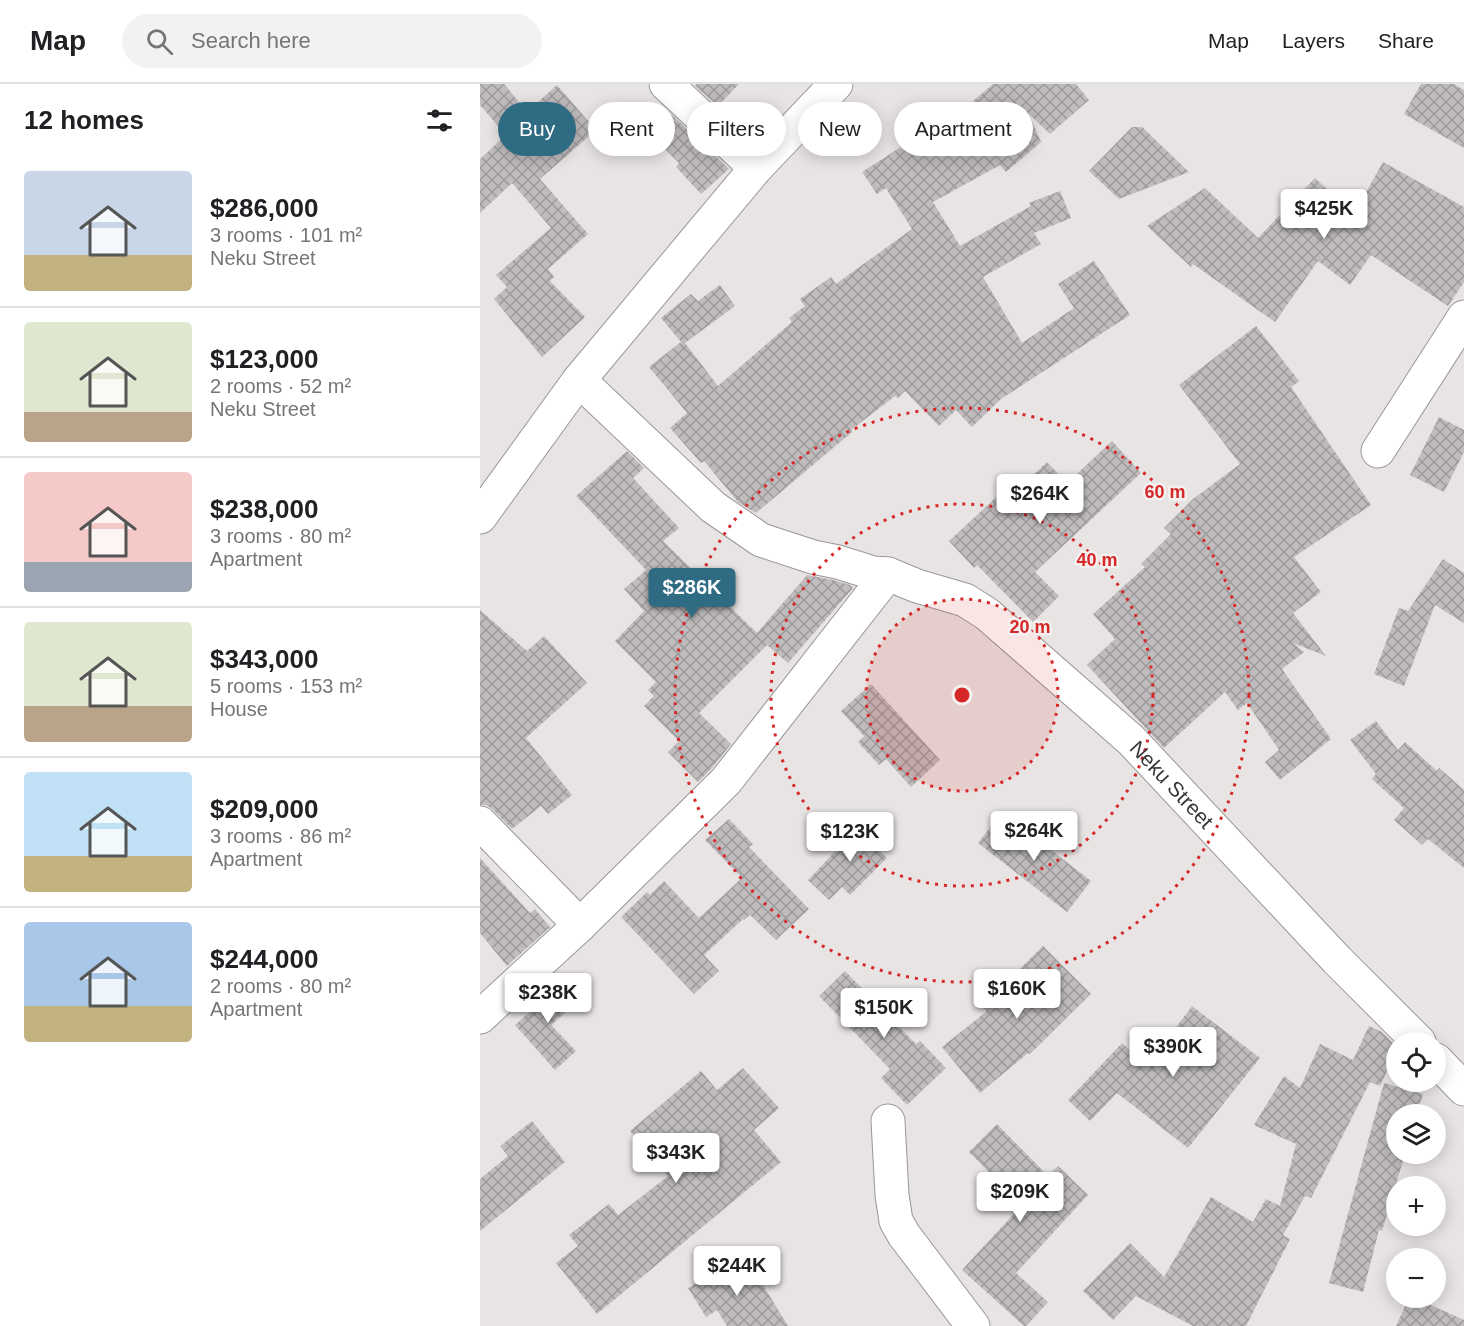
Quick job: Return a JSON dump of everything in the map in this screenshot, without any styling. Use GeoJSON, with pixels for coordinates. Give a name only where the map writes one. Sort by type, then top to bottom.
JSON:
{"type":"FeatureCollection","features":[{"type":"Feature","properties":{"kind":"street"},"geometry":{"type":"LineString","coordinates":[[666,84],[756,168]]}},
{"type":"Feature","properties":{"kind":"street"},"geometry":{"type":"LineString","coordinates":[[480,517],[579,380],[756,168],[836,84]]}},
{"type":"Feature","properties":{"kind":"street"},"geometry":{"type":"LineString","coordinates":[[1378,451],[1464,317]]}},
{"type":"Feature","properties":{"kind":"street","name":"Neku Street"},"geometry":{"type":"LineString","coordinates":[[579,380],[713,507],[761,540],[813,557],[873,573],[888,574],[917,586],[965,600],[987,614],[1122,732],[1337,960],[1409,1032]]}},
{"type":"Feature","properties":{"kind":"street"},"geometry":{"type":"LineString","coordinates":[[480,1017],[580,925],[726,781],[888,574]]}},
{"type":"Feature","properties":{"kind":"street"},"geometry":{"type":"LineString","coordinates":[[480,823],[580,925]]}},
{"type":"Feature","properties":{"kind":"street"},"geometry":{"type":"LineString","coordinates":[[1446,1070],[1464,1089]]}},
{"type":"Feature","properties":{"kind":"street"},"geometry":{"type":"LineString","coordinates":[[888,1122],[892,1195],[896,1221],[904,1235],[973,1326]]}},
{"type":"Feature","properties":{"kind":"building"},"geometry":{"type":"Polygon","coordinates":[[[480,84],[504,84],[519,102],[498,102],[498,126],[480,105],[480,84]]]}},
{"type":"Feature","properties":{"kind":"building"},"geometry":{"type":"Polygon","coordinates":[[[697,84],[739,84],[722,102],[713,102],[695,86],[697,84]]]}},
{"type":"Feature","properties":{"kind":"building"},"geometry":{"type":"Polygon","coordinates":[[[993,84],[1076,84],[1089,100],[1050,134],[1033,118],[1033,102],[972,102],[993,84]]]}},
{"type":"Feature","properties":{"kind":"building"},"geometry":{"type":"Polygon","coordinates":[[[1421,84],[1454,84],[1464,90],[1464,148],[1404,114],[1421,84]]]}},
{"type":"Feature","properties":{"kind":"building"},"geometry":{"type":"Polygon","coordinates":[[[557,85],[572,102],[538,102],[557,85]]]}},
{"type":"Feature","properties":{"kind":"building"},"geometry":{"type":"Polygon","coordinates":[[[576,107],[588,121],[588,137],[576,148],[576,107]]]}},
{"type":"Feature","properties":{"kind":"building"},"geometry":{"type":"Polygon","coordinates":[[[675,118],[687,129],[687,156],[715,156],[729,169],[701,194],[676,167],[679,163],[672,156],[675,156],[675,118]]]}},
{"type":"Feature","properties":{"kind":"building"},"geometry":{"type":"Polygon","coordinates":[[[1033,123],[1041,142],[1033,149],[1033,123]]]}},
{"type":"Feature","properties":{"kind":"building"},"geometry":{"type":"Polygon","coordinates":[[[1132,127],[1142,127],[1189,172],[1119,199],[1089,171],[1132,127]]]}},
{"type":"Feature","properties":{"kind":"building"},"geometry":{"type":"Polygon","coordinates":[[[498,142],[498,156],[566,156],[540,179],[588,234],[548,269],[554,277],[550,281],[585,317],[542,357],[494,299],[507,287],[496,275],[551,228],[512,183],[480,213],[480,159],[498,142]]]}},
{"type":"Feature","properties":{"kind":"building"},"geometry":{"type":"Polygon","coordinates":[[[894,151],[894,156],[1025,156],[1006,172],[1000,165],[933,202],[960,246],[1031,206],[1029,203],[1060,191],[1071,218],[1034,233],[1041,244],[983,277],[1022,343],[1074,308],[1058,284],[1094,261],[1130,315],[1001,399],[972,427],[956,410],[939,426],[905,391],[898,398],[895,396],[851,430],[852,432],[756,513],[738,502],[704,461],[701,463],[670,428],[687,413],[649,367],[681,342],[661,318],[691,294],[698,301],[720,285],[735,306],[685,343],[718,386],[792,322],[789,318],[805,306],[800,299],[831,277],[836,284],[912,229],[886,188],[877,194],[862,172],[894,151]]]}},
{"type":"Feature","properties":{"kind":"building"},"geometry":{"type":"Polygon","coordinates":[[[1383,162],[1464,207],[1464,282],[1448,306],[1371,255],[1350,285],[1318,261],[1275,322],[1193,264],[1191,267],[1147,226],[1205,188],[1258,238],[1315,178],[1354,214],[1383,162]]]}},
{"type":"Feature","properties":{"kind":"building"},"geometry":{"type":"Polygon","coordinates":[[[1256,326],[1299,381],[1291,387],[1371,505],[1294,557],[1321,592],[1293,613],[1326,656],[1293,643],[1304,652],[1282,669],[1331,739],[1280,780],[1265,762],[1279,750],[1247,703],[1238,710],[1225,692],[1164,748],[1087,665],[1115,639],[1093,614],[1145,567],[1141,564],[1171,534],[1164,528],[1193,499],[1240,464],[1179,385],[1256,326]]]}},
{"type":"Feature","properties":{"kind":"building"},"geometry":{"type":"Polygon","coordinates":[[[1439,417],[1464,430],[1464,452],[1444,492],[1410,475],[1439,417]]]}},
{"type":"Feature","properties":{"kind":"building"},"geometry":{"type":"Polygon","coordinates":[[[1112,441],[1141,473],[1035,572],[1059,596],[1033,622],[977,565],[974,568],[949,541],[1006,488],[1012,495],[1047,462],[1067,483],[1112,441]]]}},
{"type":"Feature","properties":{"kind":"building"},"geometry":{"type":"Polygon","coordinates":[[[627,451],[644,468],[633,478],[679,528],[663,541],[757,633],[807,575],[833,580],[853,588],[788,663],[767,645],[699,713],[731,744],[698,782],[668,752],[679,741],[644,706],[654,696],[648,690],[656,682],[615,641],[644,611],[624,589],[646,570],[576,496],[627,451]]]}},
{"type":"Feature","properties":{"kind":"building"},"geometry":{"type":"Polygon","coordinates":[[[1443,559],[1464,573],[1464,623],[1435,605],[1404,686],[1374,674],[1399,608],[1408,611],[1443,559]]]}},
{"type":"Feature","properties":{"kind":"building"},"geometry":{"type":"Polygon","coordinates":[[[480,610],[527,651],[544,636],[587,683],[526,738],[572,795],[548,814],[541,806],[512,829],[493,810],[486,805],[480,805],[480,610]]]}},
{"type":"Feature","properties":{"kind":"building"},"geometry":{"type":"Polygon","coordinates":[[[871,684],[940,760],[911,787],[886,759],[879,765],[858,742],[864,736],[841,711],[871,684]]]}},
{"type":"Feature","properties":{"kind":"building"},"geometry":{"type":"Polygon","coordinates":[[[1376,721],[1398,750],[1405,742],[1437,771],[1439,768],[1464,790],[1464,868],[1428,839],[1422,845],[1394,820],[1404,808],[1372,779],[1376,774],[1350,740],[1376,721]]]}},
{"type":"Feature","properties":{"kind":"building"},"geometry":{"type":"Polygon","coordinates":[[[1002,812],[1091,881],[1067,912],[978,843],[1002,812]]]}},
{"type":"Feature","properties":{"kind":"building"},"geometry":{"type":"Polygon","coordinates":[[[729,819],[753,844],[749,847],[809,909],[776,940],[750,915],[743,919],[704,955],[719,971],[694,994],[621,917],[647,892],[650,895],[664,881],[699,918],[742,878],[705,840],[729,819]]]}},
{"type":"Feature","properties":{"kind":"building"},"geometry":{"type":"Polygon","coordinates":[[[863,822],[885,842],[878,849],[887,858],[850,895],[842,887],[829,900],[808,880],[863,822]]]}},
{"type":"Feature","properties":{"kind":"building"},"geometry":{"type":"Polygon","coordinates":[[[480,858],[530,913],[535,909],[550,927],[507,966],[480,933],[480,858]]]}},
{"type":"Feature","properties":{"kind":"building"},"geometry":{"type":"Polygon","coordinates":[[[1043,946],[1091,994],[1030,1054],[1028,1053],[980,1093],[942,1047],[987,1011],[982,1006],[1043,946]]]}},
{"type":"Feature","properties":{"kind":"building"},"geometry":{"type":"Polygon","coordinates":[[[845,971],[916,1044],[920,1041],[946,1068],[907,1105],[881,1078],[890,1069],[819,996],[845,971]]]}},
{"type":"Feature","properties":{"kind":"building"},"geometry":{"type":"Polygon","coordinates":[[[550,978],[574,1005],[551,1025],[576,1051],[555,1070],[515,1025],[539,1004],[531,995],[550,978]]]}},
{"type":"Feature","properties":{"kind":"building"},"geometry":{"type":"Polygon","coordinates":[[[1192,1006],[1260,1058],[1188,1148],[1117,1093],[1090,1121],[1068,1100],[1122,1043],[1147,1066],[1192,1006]]]}},
{"type":"Feature","properties":{"kind":"building"},"geometry":{"type":"Polygon","coordinates":[[[1369,1026],[1386,1036],[1386,1073],[1380,1086],[1370,1082],[1311,1198],[1305,1196],[1283,1235],[1290,1239],[1246,1326],[1193,1326],[1136,1296],[1113,1320],[1083,1291],[1130,1243],[1164,1277],[1211,1197],[1253,1222],[1266,1199],[1280,1206],[1296,1144],[1254,1125],[1284,1076],[1300,1088],[1320,1044],[1353,1060],[1369,1026]]]}},
{"type":"Feature","properties":{"kind":"building"},"geometry":{"type":"Polygon","coordinates":[[[743,1068],[779,1108],[754,1130],[781,1162],[597,1314],[556,1263],[578,1246],[569,1235],[609,1204],[618,1215],[668,1176],[630,1131],[701,1071],[717,1090],[743,1068]]]}},
{"type":"Feature","properties":{"kind":"building"},"geometry":{"type":"Polygon","coordinates":[[[1384,1083],[1386,1084],[1386,1092],[1423,1094],[1420,1104],[1386,1104],[1386,1164],[1402,1164],[1398,1176],[1386,1176],[1386,1218],[1382,1231],[1379,1230],[1363,1292],[1329,1283],[1384,1083]]]}},
{"type":"Feature","properties":{"kind":"building"},"geometry":{"type":"Polygon","coordinates":[[[532,1121],[565,1162],[480,1231],[480,1179],[508,1156],[500,1146],[532,1121]]]}},
{"type":"Feature","properties":{"kind":"building"},"geometry":{"type":"Polygon","coordinates":[[[997,1124],[1048,1176],[1058,1166],[1088,1195],[1016,1273],[1048,1302],[1026,1326],[962,1270],[1022,1205],[969,1152],[997,1124]]]}},
{"type":"Feature","properties":{"kind":"building"},"geometry":{"type":"Polygon","coordinates":[[[744,1254],[788,1326],[727,1326],[717,1310],[706,1317],[688,1288],[744,1254]]]}},
{"type":"Feature","properties":{"kind":"building"},"geometry":{"type":"Polygon","coordinates":[[[1404,1308],[1437,1308],[1464,1320],[1464,1326],[1396,1326],[1404,1308]]]}}]}
